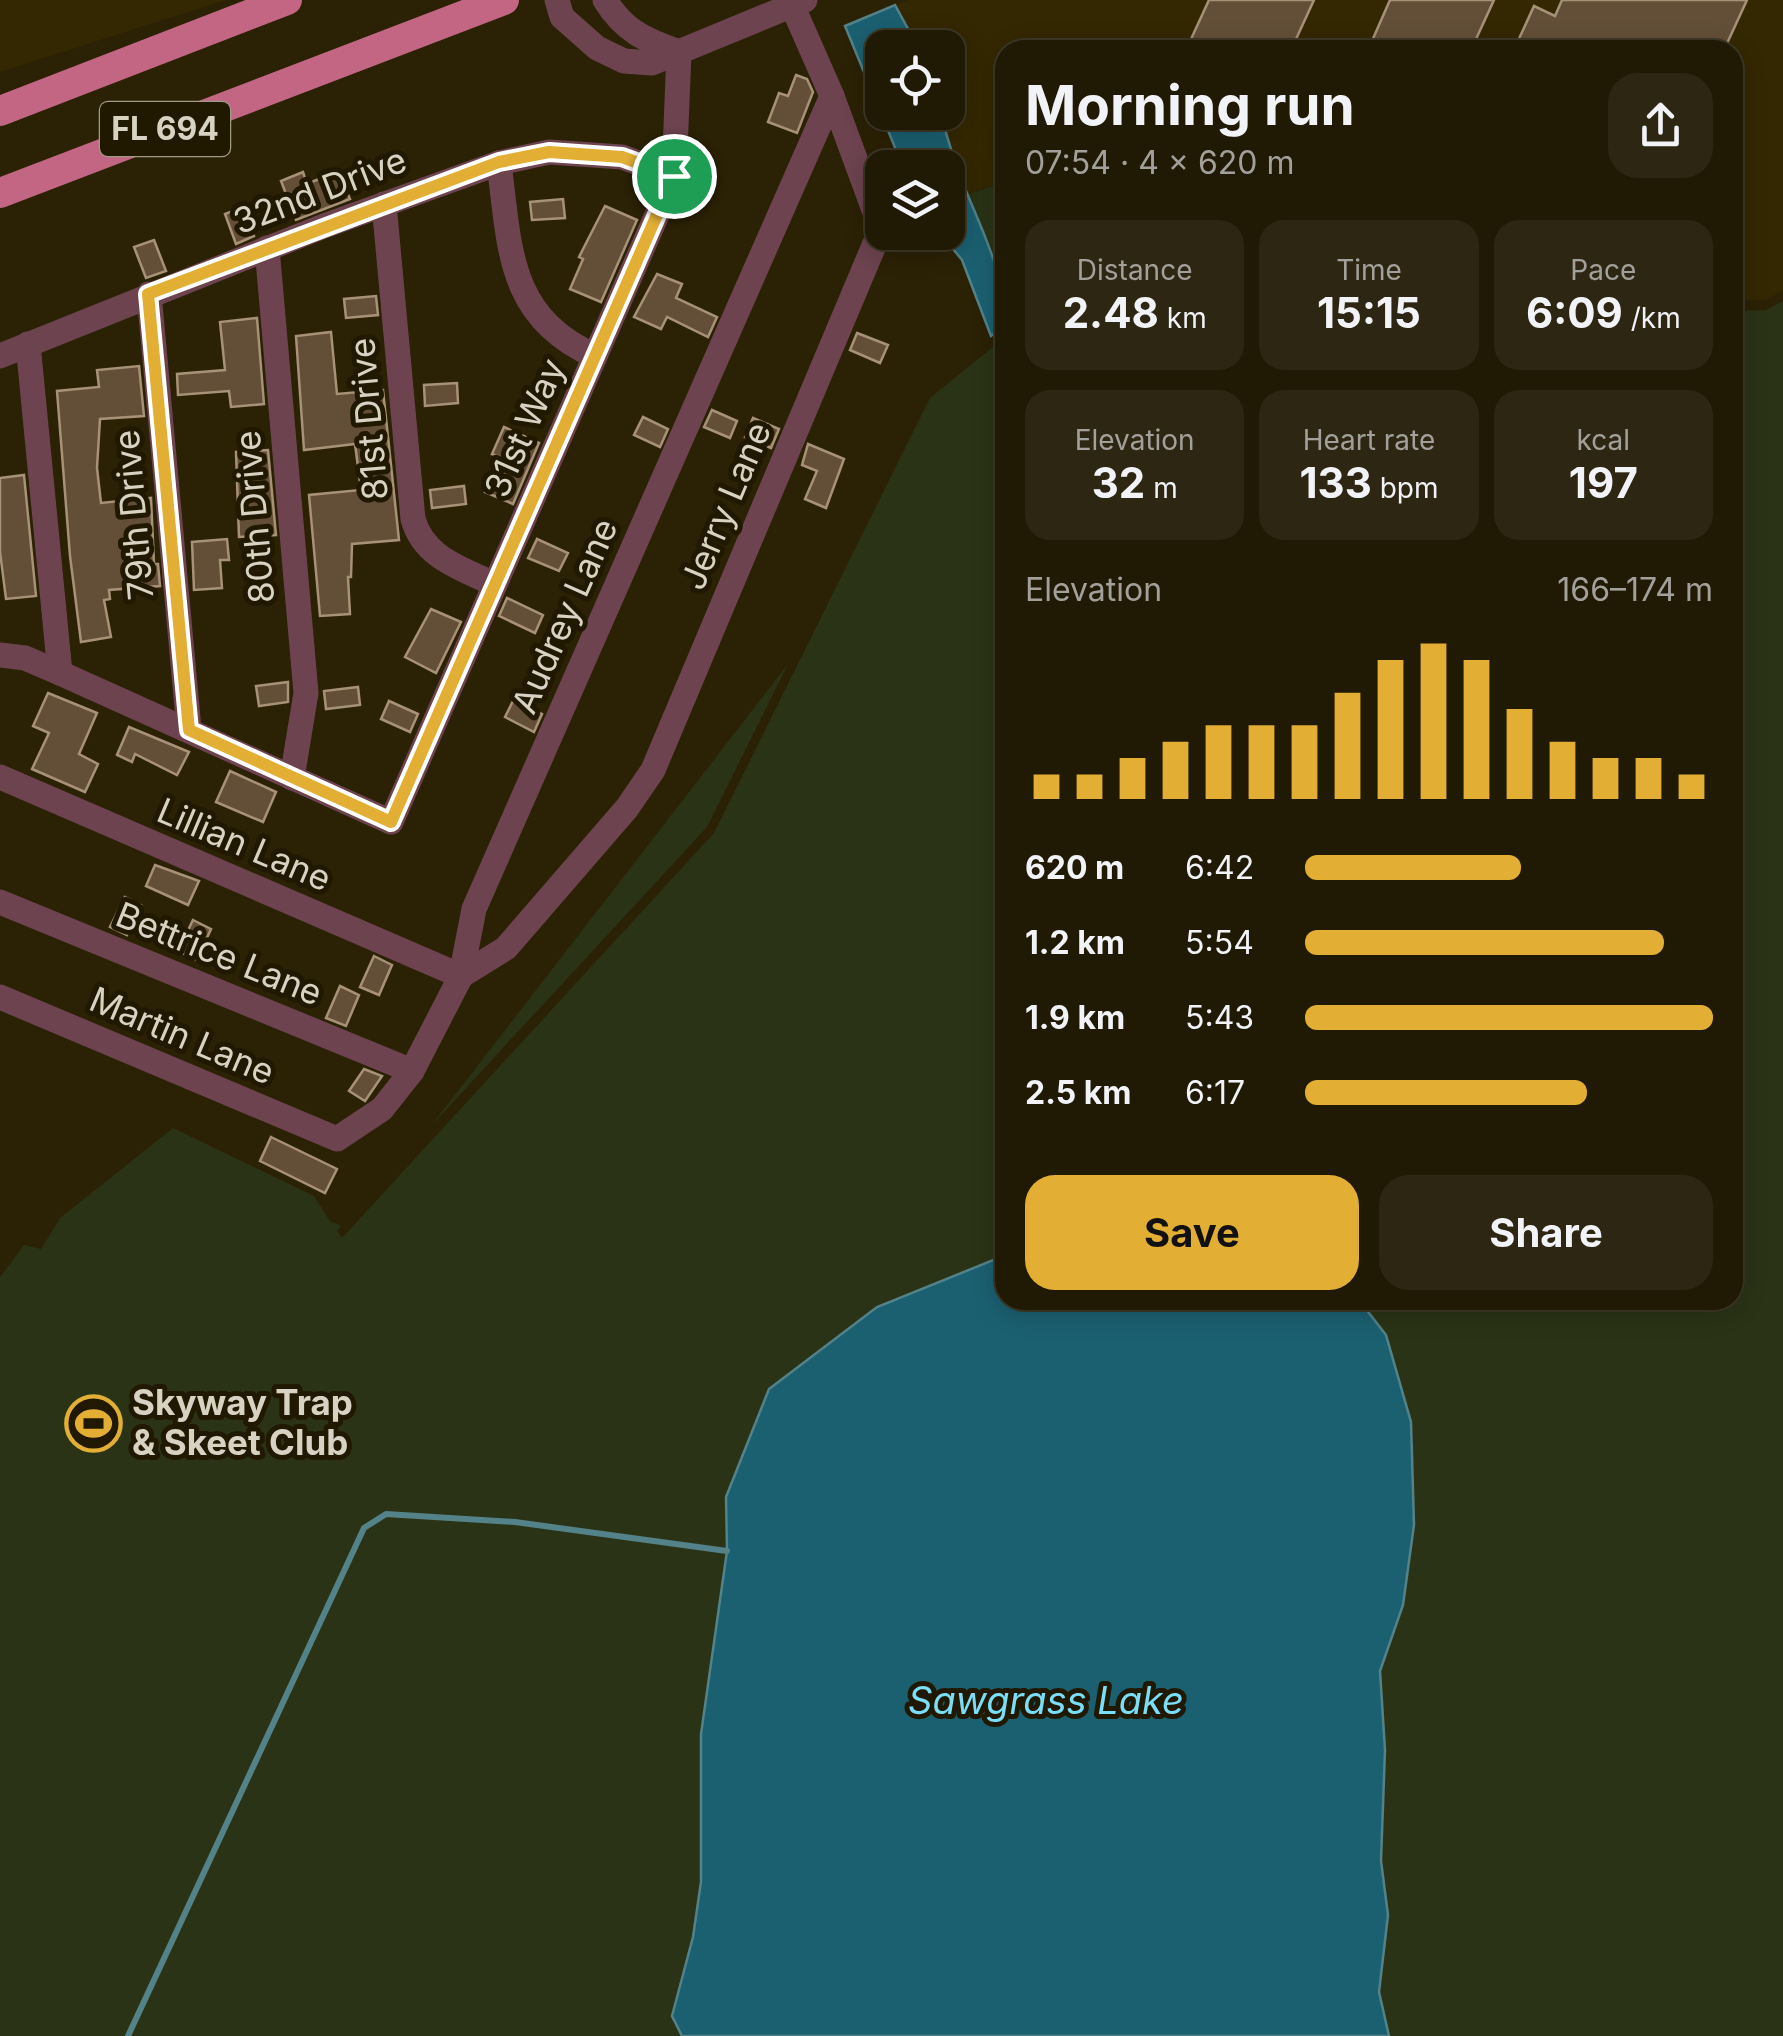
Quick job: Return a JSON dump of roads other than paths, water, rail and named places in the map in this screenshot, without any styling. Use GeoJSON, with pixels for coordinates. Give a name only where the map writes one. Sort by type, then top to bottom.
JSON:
{"type":"FeatureCollection","features":[{"type":"Feature","properties":{"kind":"highway","name":"FL 694"},"geometry":{"type":"LineString","coordinates":[[0,110],[287,0]]}},
{"type":"Feature","properties":{"kind":"highway","name":"FL 694"},"geometry":{"type":"LineString","coordinates":[[0,194],[504,0]]}},
{"type":"Feature","properties":{"kind":"street"},"geometry":{"type":"LineString","coordinates":[[557,0],[562,16],[586,38],[624,61],[652,63],[798,2]]}},
{"type":"Feature","properties":{"kind":"street"},"geometry":{"type":"LineString","coordinates":[[605,0],[620,24],[642,39],[678,52]]}},
{"type":"Feature","properties":{"kind":"street","name":"Jerry Lane"},"geometry":{"type":"LineString","coordinates":[[461,976],[506,948],[627,808],[653,770],[881,228],[798,2]]}},
{"type":"Feature","properties":{"kind":"street","name":"31st Way"},"geometry":{"type":"LineString","coordinates":[[292,778],[391,822],[674,176],[678,52]]}},
{"type":"Feature","properties":{"kind":"street","name":"Audrey Lane"},"geometry":{"type":"LineString","coordinates":[[337,1140],[382,1109],[412,1070],[461,976],[474,909],[832,96]]}},
{"type":"Feature","properties":{"kind":"street","name":"32nd Drive"},"geometry":{"type":"LineString","coordinates":[[0,356],[148,294],[499,162],[549,152],[622,157],[674,176]]}},
{"type":"Feature","properties":{"kind":"street"},"geometry":{"type":"LineString","coordinates":[[499,162],[520,290],[538,319],[567,344],[595,356]]}},
{"type":"Feature","properties":{"kind":"street","name":"81st Drive"},"geometry":{"type":"LineString","coordinates":[[384,204],[413,520],[418,538],[435,556],[494,584]]}},
{"type":"Feature","properties":{"kind":"street","name":"80th Drive"},"geometry":{"type":"LineString","coordinates":[[267,248],[306,693],[292,778]]}},
{"type":"Feature","properties":{"kind":"street","name":"79th Drive"},"geometry":{"type":"LineString","coordinates":[[148,294],[189,730]]}},
{"type":"Feature","properties":{"kind":"street"},"geometry":{"type":"LineString","coordinates":[[28,344],[60,673]]}},
{"type":"Feature","properties":{"kind":"street"},"geometry":{"type":"LineString","coordinates":[[0,654],[25,658],[292,778]]}},
{"type":"Feature","properties":{"kind":"street","name":"Lillian Lane"},"geometry":{"type":"LineString","coordinates":[[0,777],[461,976]]}},
{"type":"Feature","properties":{"kind":"street","name":"Bettrice Lane"},"geometry":{"type":"LineString","coordinates":[[0,902],[412,1070]]}},
{"type":"Feature","properties":{"kind":"street","name":"Martin Lane"},"geometry":{"type":"LineString","coordinates":[[0,997],[337,1140]]}},
{"type":"Feature","properties":{"kind":"water"},"geometry":{"type":"Polygon","coordinates":[[[895,5],[909,30],[865,30],[865,75],[845,26],[895,5]]]}},
{"type":"Feature","properties":{"kind":"water"},"geometry":{"type":"Polygon","coordinates":[[[888,130],[945,130],[952,150],[896,150],[888,130]]]}},
{"type":"Feature","properties":{"kind":"water"},"geometry":{"type":"Polygon","coordinates":[[[965,188],[995,265],[995,333],[991,336],[962,260],[954,250],[965,250],[965,188]]]}},
{"type":"Feature","properties":{"kind":"water","name":"Sawgrass Lake"},"geometry":{"type":"Polygon","coordinates":[[[995,1259],[995,1310],[1367,1310],[1386,1335],[1411,1422],[1414,1525],[1403,1605],[1380,1671],[1385,1750],[1381,1861],[1388,1915],[1379,1992],[1389,2036],[682,2036],[672,2016],[693,1937],[701,1882],[701,1734],[727,1551],[726,1497],[769,1389],[877,1307],[995,1259]]]}},
{"type":"Feature","properties":{"kind":"waterway"},"geometry":{"type":"LineString","coordinates":[[128,2036],[364,1528],[386,1514],[515,1522],[727,1551]]}},
{"type":"Feature","properties":{"kind":"place","name":"Skyway Trap & Skeet Club"},"geometry":{"type":"Point","coordinates":[93,1423]}}]}
